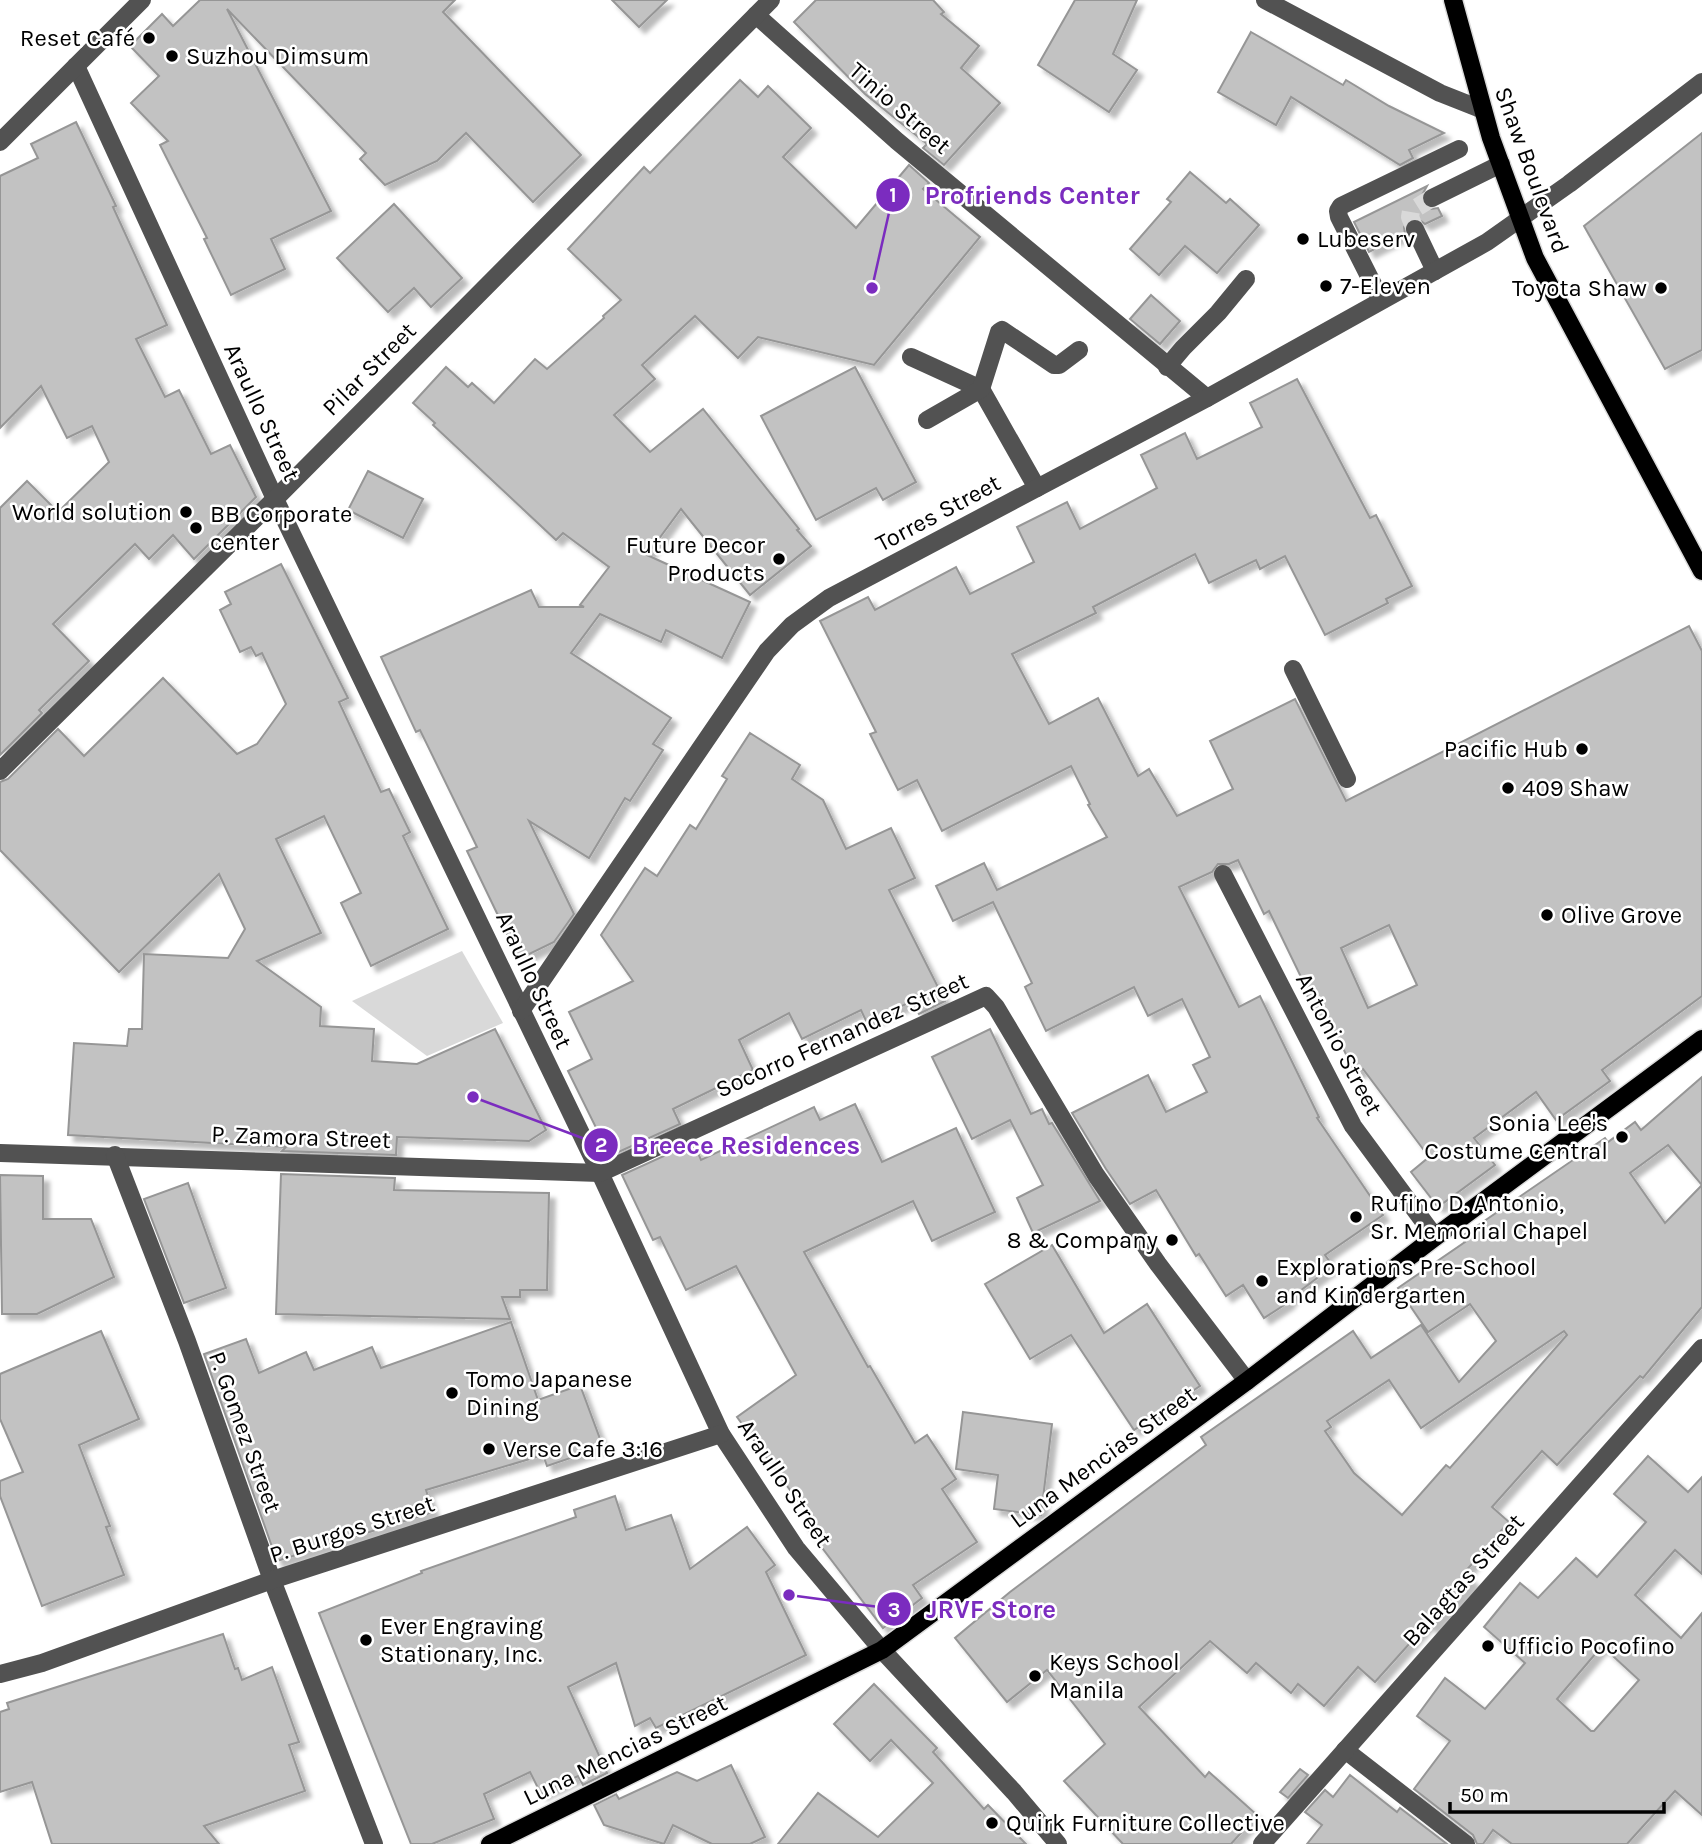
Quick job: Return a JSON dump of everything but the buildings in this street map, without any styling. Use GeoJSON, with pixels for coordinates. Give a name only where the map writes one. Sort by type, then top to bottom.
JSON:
{"type":"FeatureCollection","features":[{"type":"Feature","properties":{"kind":"main road","name":"Shaw Boulevard"},"geometry":{"type":"LineString","coordinates":[[1452,0],[1483,110],[1535,258],[1702,571]]}},
{"type":"Feature","properties":{"kind":"main road","name":"Luna Mencias Street"},"geometry":{"type":"LineString","coordinates":[[490,1844],[882,1650],[1247,1381],[1431,1232],[1702,1039]]}},
{"type":"Feature","properties":{"kind":"street"},"geometry":{"type":"LineString","coordinates":[[0,142],[142,0]]}},
{"type":"Feature","properties":{"kind":"street","name":"Pilar Street"},"geometry":{"type":"LineString","coordinates":[[0,771],[275,499],[771,0]]}},
{"type":"Feature","properties":{"kind":"street"},"geometry":{"type":"LineString","coordinates":[[1265,0],[1440,93],[1483,110]]}},
{"type":"Feature","properties":{"kind":"street","name":"Tinio Street"},"geometry":{"type":"LineString","coordinates":[[756,15],[897,141],[1207,398]]}},
{"type":"Feature","properties":{"kind":"street","name":"Araullo Street"},"geometry":{"type":"LineString","coordinates":[[76,66],[275,499],[600,1173],[721,1434],[796,1548],[882,1650],[1014,1792],[1058,1844]]}},
{"type":"Feature","properties":{"kind":"street","name":"Torres Street"},"geometry":{"type":"LineString","coordinates":[[521,1011],[766,651],[792,625],[829,598],[1207,398],[1487,242],[1569,184],[1702,82]]}},
{"type":"Feature","properties":{"kind":"street"},"geometry":{"type":"LineString","coordinates":[[1381,300],[1338,211],[1341,206],[1459,149]]}},
{"type":"Feature","properties":{"kind":"street"},"geometry":{"type":"LineString","coordinates":[[1432,198],[1501,164]]}},
{"type":"Feature","properties":{"kind":"street"},"geometry":{"type":"LineString","coordinates":[[1415,229],[1435,271]]}},
{"type":"Feature","properties":{"kind":"street"},"geometry":{"type":"LineString","coordinates":[[1167,367],[1247,279]]}},
{"type":"Feature","properties":{"kind":"street"},"geometry":{"type":"LineString","coordinates":[[927,420],[981,389],[999,332],[1002,330],[1054,365],[1059,365],[1079,350]]}},
{"type":"Feature","properties":{"kind":"street"},"geometry":{"type":"LineString","coordinates":[[911,357],[981,389],[1037,488]]}},
{"type":"Feature","properties":{"kind":"street"},"geometry":{"type":"LineString","coordinates":[[1293,669],[1348,779]]}},
{"type":"Feature","properties":{"kind":"street","name":"Antonio Street"},"geometry":{"type":"LineString","coordinates":[[1223,874],[1353,1126],[1431,1232]]}},
{"type":"Feature","properties":{"kind":"street","name":"Socorro Fernandez Street"},"geometry":{"type":"LineString","coordinates":[[600,1173],[986,996],[996,1007],[1096,1175],[1158,1264],[1247,1381]]}},
{"type":"Feature","properties":{"kind":"street","name":"P. Zamora Street"},"geometry":{"type":"LineString","coordinates":[[0,1153],[600,1173]]}},
{"type":"Feature","properties":{"kind":"street","name":"P. Gomez Street"},"geometry":{"type":"LineString","coordinates":[[116,1155],[189,1340],[272,1580],[374,1844]]}},
{"type":"Feature","properties":{"kind":"street","name":"Balagtas Street"},"geometry":{"type":"LineString","coordinates":[[1262,1844],[1702,1348]]}},
{"type":"Feature","properties":{"kind":"street","name":"P. Burgos Street"},"geometry":{"type":"LineString","coordinates":[[0,1674],[42,1663],[272,1580],[721,1434]]}},
{"type":"Feature","properties":{"kind":"street"},"geometry":{"type":"LineString","coordinates":[[1345,1750],[1466,1844]]}},
{"type":"Feature","properties":{"kind":"shaded area"},"geometry":{"type":"Polygon","coordinates":[[[462,951],[503,1023],[427,1056],[352,1001],[462,951]]]}},
{"type":"Feature","properties":{"kind":"tunnel"},"geometry":{"type":"LineString","coordinates":[[1415,229],[1410,217],[1411,211],[1432,198]]}},
{"type":"Feature","properties":{"kind":"place","name":"Reset Café"},"geometry":{"type":"Point","coordinates":[149,38]}},
{"type":"Feature","properties":{"kind":"place","name":"Suzhou Dimsum"},"geometry":{"type":"Point","coordinates":[172,56]}},
{"type":"Feature","properties":{"kind":"place","name":"Lubeserv"},"geometry":{"type":"Point","coordinates":[1303,239]}},
{"type":"Feature","properties":{"kind":"place","name":"7-Eleven"},"geometry":{"type":"Point","coordinates":[1326,286]}},
{"type":"Feature","properties":{"kind":"place","name":"Profriends Center"},"geometry":{"type":"Point","coordinates":[872,288]}},
{"type":"Feature","properties":{"kind":"place","name":"Toyota Shaw"},"geometry":{"type":"Point","coordinates":[1661,288]}},
{"type":"Feature","properties":{"kind":"place","name":"World solution"},"geometry":{"type":"Point","coordinates":[186,512]}},
{"type":"Feature","properties":{"kind":"place","name":"BB Corporate center"},"geometry":{"type":"Point","coordinates":[196,528]}},
{"type":"Feature","properties":{"kind":"place","name":"Future Decor Products"},"geometry":{"type":"Point","coordinates":[779,559]}},
{"type":"Feature","properties":{"kind":"place","name":"Pacific Hub"},"geometry":{"type":"Point","coordinates":[1582,749]}},
{"type":"Feature","properties":{"kind":"place","name":"409 Shaw"},"geometry":{"type":"Point","coordinates":[1508,788]}},
{"type":"Feature","properties":{"kind":"place","name":"Olive Grove"},"geometry":{"type":"Point","coordinates":[1547,915]}},
{"type":"Feature","properties":{"kind":"place","name":"Breece Residences"},"geometry":{"type":"Point","coordinates":[473,1097]}},
{"type":"Feature","properties":{"kind":"place","name":"Sonia Lee's Costume Central"},"geometry":{"type":"Point","coordinates":[1622,1137]}},
{"type":"Feature","properties":{"kind":"place","name":"Rufino D. Antonio, Sr. Memorial Chapel"},"geometry":{"type":"Point","coordinates":[1356,1217]}},
{"type":"Feature","properties":{"kind":"place","name":"8 & Company"},"geometry":{"type":"Point","coordinates":[1172,1240]}},
{"type":"Feature","properties":{"kind":"place","name":"Explorations Pre-School and Kindergarten"},"geometry":{"type":"Point","coordinates":[1262,1281]}},
{"type":"Feature","properties":{"kind":"place","name":"Tomo Japanese Dining"},"geometry":{"type":"Point","coordinates":[452,1393]}},
{"type":"Feature","properties":{"kind":"place","name":"Verse Cafe 3:16"},"geometry":{"type":"Point","coordinates":[489,1449]}},
{"type":"Feature","properties":{"kind":"place","name":"JRVF Store"},"geometry":{"type":"Point","coordinates":[789,1595]}},
{"type":"Feature","properties":{"kind":"place","name":"Ever Engraving Stationary, Inc."},"geometry":{"type":"Point","coordinates":[366,1640]}},
{"type":"Feature","properties":{"kind":"place","name":"Ufficio Pocofino"},"geometry":{"type":"Point","coordinates":[1488,1646]}},
{"type":"Feature","properties":{"kind":"place","name":"Keys School Manila"},"geometry":{"type":"Point","coordinates":[1035,1676]}},
{"type":"Feature","properties":{"kind":"place","name":"Quirk Furniture Collective"},"geometry":{"type":"Point","coordinates":[992,1823]}}]}
